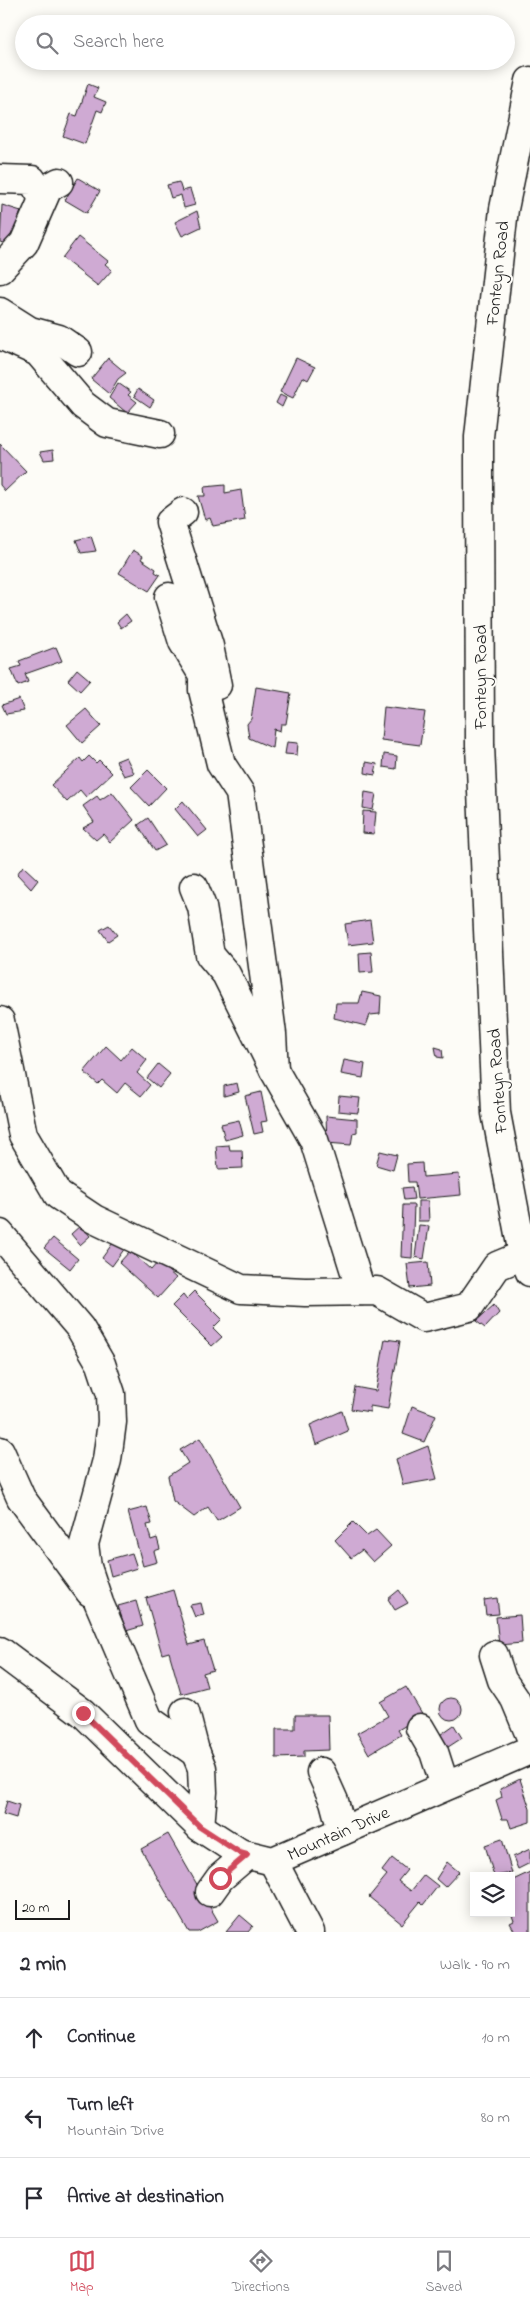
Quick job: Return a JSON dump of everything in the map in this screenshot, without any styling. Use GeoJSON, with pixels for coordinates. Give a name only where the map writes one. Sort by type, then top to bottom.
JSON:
{"type":"FeatureCollection","features":[{"type":"Feature","properties":{"kind":"street","name":"Fonteyn Road"},"geometry":{"type":"LineString","coordinates":[[526,1263],[496,1113],[480,745],[480,437],[504,209],[530,81]]}},
{"type":"Feature","properties":{"kind":"street"},"geometry":{"type":"LineString","coordinates":[[0,179],[32,180],[51,190],[24,243],[0,269]]}},
{"type":"Feature","properties":{"kind":"street"},"geometry":{"type":"LineString","coordinates":[[0,312],[30,331],[59,339],[78,352]]}},
{"type":"Feature","properties":{"kind":"street"},"geometry":{"type":"LineString","coordinates":[[0,336],[38,352],[83,405],[107,423],[160,434]]}},
{"type":"Feature","properties":{"kind":"street"},"geometry":{"type":"LineString","coordinates":[[183,512],[170,522],[209,646],[230,737],[242,768],[240,793],[272,1034],[274,1070]]}},
{"type":"Feature","properties":{"kind":"street"},"geometry":{"type":"LineString","coordinates":[[169,597],[183,642],[203,675],[203,690],[222,764],[240,793]]}},
{"type":"Feature","properties":{"kind":"street"},"geometry":{"type":"LineString","coordinates":[[194,887],[202,907],[210,955],[226,974],[274,1070],[314,1140],[361,1291]]}},
{"type":"Feature","properties":{"kind":"street"},"geometry":{"type":"LineString","coordinates":[[0,1021],[23,1135],[58,1195],[94,1219],[242,1289],[377,1291],[424,1318],[469,1307],[497,1266],[526,1263]]}},
{"type":"Feature","properties":{"kind":"street"},"geometry":{"type":"LineString","coordinates":[[0,1234],[80,1328],[101,1364],[111,1394],[112,1422],[107,1460],[84,1544],[87,1568],[101,1608],[149,1720],[196,1753]]}},
{"type":"Feature","properties":{"kind":"street"},"geometry":{"type":"LineString","coordinates":[[0,1451],[21,1498],[101,1608]]}},
{"type":"Feature","properties":{"kind":"street"},"geometry":{"type":"LineString","coordinates":[[0,1651],[83,1713],[200,1827],[240,1853],[260,1858],[310,1932]]}},
{"type":"Feature","properties":{"kind":"street"},"geometry":{"type":"LineString","coordinates":[[494,1655],[502,1680],[515,1699],[530,1735]]}},
{"type":"Feature","properties":{"kind":"street"},"geometry":{"type":"LineString","coordinates":[[185,1712],[202,1768],[203,1792],[200,1827]]}},
{"type":"Feature","properties":{"kind":"street"},"geometry":{"type":"LineString","coordinates":[[420,1728],[434,1752],[445,1786]]}},
{"type":"Feature","properties":{"kind":"street","name":"Mountain Drive"},"geometry":{"type":"LineString","coordinates":[[210,1892],[220,1878],[260,1858],[342,1831],[530,1750]]}},
{"type":"Feature","properties":{"kind":"street"},"geometry":{"type":"LineString","coordinates":[[321,1772],[334,1801],[342,1831]]}},
{"type":"Feature","properties":{"kind":"building"},"geometry":{"type":"Polygon","coordinates":[[[88,84],[98,88],[94,97],[106,102],[102,112],[97,110],[85,144],[63,136],[71,114],[77,116],[88,84]]]}},
{"type":"Feature","properties":{"kind":"building"},"geometry":{"type":"Polygon","coordinates":[[[78,178],[100,191],[87,213],[65,200],[78,178]]]}},
{"type":"Feature","properties":{"kind":"building"},"geometry":{"type":"Polygon","coordinates":[[[179,182],[182,191],[190,189],[195,205],[184,208],[181,195],[171,198],[167,185],[179,182]]]}},
{"type":"Feature","properties":{"kind":"building"},"geometry":{"type":"Polygon","coordinates":[[[2,205],[21,211],[16,226],[19,227],[13,246],[0,242],[2,205]]]}},
{"type":"Feature","properties":{"kind":"building"},"geometry":{"type":"Polygon","coordinates":[[[197,211],[201,227],[182,236],[175,222],[197,211]]]}},
{"type":"Feature","properties":{"kind":"building"},"geometry":{"type":"Polygon","coordinates":[[[78,237],[108,261],[105,264],[112,270],[98,286],[62,258],[78,237]]]}},
{"type":"Feature","properties":{"kind":"building"},"geometry":{"type":"Polygon","coordinates":[[[108,358],[126,373],[118,379],[109,394],[91,379],[108,358]]]}},
{"type":"Feature","properties":{"kind":"building"},"geometry":{"type":"Polygon","coordinates":[[[296,358],[315,367],[308,380],[303,377],[293,398],[280,392],[296,358]]]}},
{"type":"Feature","properties":{"kind":"building"},"geometry":{"type":"Polygon","coordinates":[[[118,383],[131,392],[128,395],[137,402],[127,413],[109,398],[118,383]]]}},
{"type":"Feature","properties":{"kind":"building"},"geometry":{"type":"Polygon","coordinates":[[[138,389],[154,400],[150,407],[134,396],[138,389]]]}},
{"type":"Feature","properties":{"kind":"building"},"geometry":{"type":"Polygon","coordinates":[[[280,395],[286,398],[282,407],[276,403],[280,395]]]}},
{"type":"Feature","properties":{"kind":"building"},"geometry":{"type":"Polygon","coordinates":[[[0,444],[26,471],[5,491],[0,485],[0,444]]]}},
{"type":"Feature","properties":{"kind":"building"},"geometry":{"type":"Polygon","coordinates":[[[53,450],[54,459],[44,460],[40,452],[53,450]]]}},
{"type":"Feature","properties":{"kind":"building"},"geometry":{"type":"Polygon","coordinates":[[[225,485],[225,493],[241,490],[245,520],[213,526],[210,518],[205,520],[198,496],[205,496],[204,487],[225,485]]]}},
{"type":"Feature","properties":{"kind":"building"},"geometry":{"type":"Polygon","coordinates":[[[91,536],[96,551],[81,553],[76,540],[91,536]]]}},
{"type":"Feature","properties":{"kind":"building"},"geometry":{"type":"Polygon","coordinates":[[[133,550],[143,556],[141,559],[156,569],[155,572],[160,575],[149,591],[119,573],[133,550]]]}},
{"type":"Feature","properties":{"kind":"building"},"geometry":{"type":"Polygon","coordinates":[[[126,614],[131,621],[121,628],[117,622],[126,614]]]}},
{"type":"Feature","properties":{"kind":"building"},"geometry":{"type":"Polygon","coordinates":[[[56,647],[62,661],[25,674],[28,682],[18,686],[11,669],[21,666],[19,661],[56,647]]]}},
{"type":"Feature","properties":{"kind":"building"},"geometry":{"type":"Polygon","coordinates":[[[77,669],[90,680],[80,691],[68,680],[77,669]]]}},
{"type":"Feature","properties":{"kind":"building"},"geometry":{"type":"Polygon","coordinates":[[[256,687],[291,693],[286,724],[281,724],[280,731],[274,729],[272,748],[249,738],[247,724],[251,719],[256,687]]]}},
{"type":"Feature","properties":{"kind":"building"},"geometry":{"type":"Polygon","coordinates":[[[19,699],[24,711],[6,714],[2,705],[19,699]]]}},
{"type":"Feature","properties":{"kind":"building"},"geometry":{"type":"Polygon","coordinates":[[[384,707],[425,712],[420,745],[381,740],[384,707]]]}},
{"type":"Feature","properties":{"kind":"building"},"geometry":{"type":"Polygon","coordinates":[[[86,709],[101,726],[82,743],[67,725],[86,709]]]}},
{"type":"Feature","properties":{"kind":"building"},"geometry":{"type":"Polygon","coordinates":[[[287,742],[298,743],[297,755],[285,754],[287,742]]]}},
{"type":"Feature","properties":{"kind":"building"},"geometry":{"type":"Polygon","coordinates":[[[384,754],[397,756],[396,769],[383,767],[384,754]]]}},
{"type":"Feature","properties":{"kind":"building"},"geometry":{"type":"Polygon","coordinates":[[[89,756],[96,763],[99,760],[112,773],[86,797],[80,790],[67,802],[51,785],[80,758],[83,762],[89,756]]]}},
{"type":"Feature","properties":{"kind":"building"},"geometry":{"type":"Polygon","coordinates":[[[126,757],[134,773],[124,776],[116,761],[126,757]]]}},
{"type":"Feature","properties":{"kind":"building"},"geometry":{"type":"Polygon","coordinates":[[[366,762],[377,764],[375,775],[365,773],[366,762]]]}},
{"type":"Feature","properties":{"kind":"building"},"geometry":{"type":"Polygon","coordinates":[[[148,770],[166,788],[149,806],[131,787],[148,770]]]}},
{"type":"Feature","properties":{"kind":"building"},"geometry":{"type":"Polygon","coordinates":[[[112,792],[134,820],[110,842],[103,834],[96,840],[83,828],[94,822],[83,806],[97,796],[100,800],[112,792]]]}},
{"type":"Feature","properties":{"kind":"building"},"geometry":{"type":"Polygon","coordinates":[[[365,792],[376,794],[373,810],[363,808],[365,792]]]}},
{"type":"Feature","properties":{"kind":"building"},"geometry":{"type":"Polygon","coordinates":[[[183,801],[207,830],[198,837],[175,809],[183,801]]]}},
{"type":"Feature","properties":{"kind":"building"},"geometry":{"type":"Polygon","coordinates":[[[363,811],[376,812],[374,834],[362,833],[363,811]]]}},
{"type":"Feature","properties":{"kind":"building"},"geometry":{"type":"Polygon","coordinates":[[[148,818],[166,845],[155,851],[138,825],[148,818]]]}},
{"type":"Feature","properties":{"kind":"building"},"geometry":{"type":"Polygon","coordinates":[[[23,866],[38,880],[31,889],[17,874],[23,866]]]}},
{"type":"Feature","properties":{"kind":"building"},"geometry":{"type":"Polygon","coordinates":[[[370,920],[373,942],[348,945],[345,924],[370,920]]]}},
{"type":"Feature","properties":{"kind":"building"},"geometry":{"type":"Polygon","coordinates":[[[109,925],[117,935],[108,941],[100,930],[109,925]]]}},
{"type":"Feature","properties":{"kind":"building"},"geometry":{"type":"Polygon","coordinates":[[[371,952],[373,972],[360,973],[359,953],[371,952]]]}},
{"type":"Feature","properties":{"kind":"building"},"geometry":{"type":"Polygon","coordinates":[[[362,992],[381,996],[380,1014],[370,1015],[366,1026],[334,1018],[336,1003],[359,1003],[362,992]]]}},
{"type":"Feature","properties":{"kind":"building"},"geometry":{"type":"Polygon","coordinates":[[[106,1046],[121,1060],[132,1047],[147,1060],[137,1073],[150,1085],[141,1096],[125,1083],[117,1093],[102,1080],[98,1084],[84,1072],[106,1046]]]}},
{"type":"Feature","properties":{"kind":"building"},"geometry":{"type":"Polygon","coordinates":[[[435,1047],[442,1049],[443,1058],[437,1057],[435,1047]]]}},
{"type":"Feature","properties":{"kind":"building"},"geometry":{"type":"Polygon","coordinates":[[[344,1060],[365,1064],[363,1078],[341,1074],[344,1060]]]}},
{"type":"Feature","properties":{"kind":"building"},"geometry":{"type":"Polygon","coordinates":[[[158,1064],[170,1074],[159,1088],[147,1078],[158,1064]]]}},
{"type":"Feature","properties":{"kind":"building"},"geometry":{"type":"Polygon","coordinates":[[[237,1083],[239,1092],[224,1096],[224,1086],[237,1083]]]}},
{"type":"Feature","properties":{"kind":"building"},"geometry":{"type":"Polygon","coordinates":[[[261,1092],[267,1121],[261,1122],[263,1132],[254,1134],[245,1096],[261,1092]]]}},
{"type":"Feature","properties":{"kind":"building"},"geometry":{"type":"Polygon","coordinates":[[[339,1096],[360,1098],[358,1113],[338,1111],[339,1096]]]}},
{"type":"Feature","properties":{"kind":"building"},"geometry":{"type":"Polygon","coordinates":[[[326,1116],[357,1119],[357,1132],[353,1133],[351,1145],[327,1143],[326,1116]]]}},
{"type":"Feature","properties":{"kind":"building"},"geometry":{"type":"Polygon","coordinates":[[[239,1120],[243,1135],[225,1140],[221,1124],[239,1120]]]}},
{"type":"Feature","properties":{"kind":"building"},"geometry":{"type":"Polygon","coordinates":[[[229,1145],[230,1150],[242,1150],[243,1168],[218,1169],[216,1146],[229,1145]]]}},
{"type":"Feature","properties":{"kind":"building"},"geometry":{"type":"Polygon","coordinates":[[[380,1151],[397,1155],[393,1170],[376,1165],[380,1151]]]}},
{"type":"Feature","properties":{"kind":"building"},"geometry":{"type":"Polygon","coordinates":[[[422,1163],[423,1177],[459,1174],[461,1195],[417,1199],[415,1182],[408,1182],[407,1164],[422,1163]]]}},
{"type":"Feature","properties":{"kind":"building"},"geometry":{"type":"Polygon","coordinates":[[[412,1187],[414,1199],[404,1200],[402,1188],[412,1187]]]}},
{"type":"Feature","properties":{"kind":"building"},"geometry":{"type":"Polygon","coordinates":[[[418,1201],[428,1201],[429,1221],[418,1221],[418,1201]]]}},
{"type":"Feature","properties":{"kind":"building"},"geometry":{"type":"Polygon","coordinates":[[[403,1205],[414,1205],[412,1258],[401,1257],[403,1205]]]}},
{"type":"Feature","properties":{"kind":"building"},"geometry":{"type":"Polygon","coordinates":[[[81,1225],[90,1236],[80,1245],[71,1234],[81,1225]]]}},
{"type":"Feature","properties":{"kind":"building"},"geometry":{"type":"Polygon","coordinates":[[[419,1225],[429,1226],[424,1259],[415,1257],[419,1225]]]}},
{"type":"Feature","properties":{"kind":"building"},"geometry":{"type":"Polygon","coordinates":[[[53,1238],[78,1259],[70,1269],[44,1248],[53,1238]]]}},
{"type":"Feature","properties":{"kind":"building"},"geometry":{"type":"Polygon","coordinates":[[[115,1240],[125,1248],[112,1266],[102,1258],[115,1240]]]}},
{"type":"Feature","properties":{"kind":"building"},"geometry":{"type":"Polygon","coordinates":[[[130,1251],[151,1270],[158,1262],[176,1278],[158,1298],[119,1263],[130,1251]]]}},
{"type":"Feature","properties":{"kind":"building"},"geometry":{"type":"Polygon","coordinates":[[[428,1262],[430,1286],[410,1288],[407,1264],[428,1262]]]}},
{"type":"Feature","properties":{"kind":"building"},"geometry":{"type":"Polygon","coordinates":[[[194,1291],[222,1319],[213,1328],[222,1337],[212,1346],[172,1306],[183,1295],[186,1299],[194,1291]]]}},
{"type":"Feature","properties":{"kind":"building"},"geometry":{"type":"Polygon","coordinates":[[[494,1305],[499,1313],[485,1328],[476,1321],[494,1305]]]}},
{"type":"Feature","properties":{"kind":"building"},"geometry":{"type":"Polygon","coordinates":[[[385,1339],[400,1341],[388,1409],[370,1406],[370,1412],[351,1409],[355,1387],[376,1391],[385,1339]]]}},
{"type":"Feature","properties":{"kind":"building"},"geometry":{"type":"Polygon","coordinates":[[[412,1406],[436,1415],[424,1442],[403,1434],[412,1406]]]}},
{"type":"Feature","properties":{"kind":"building"},"geometry":{"type":"Polygon","coordinates":[[[342,1411],[348,1431],[316,1445],[310,1425],[342,1411]]]}},
{"type":"Feature","properties":{"kind":"building"},"geometry":{"type":"Polygon","coordinates":[[[200,1438],[240,1507],[217,1521],[208,1507],[194,1517],[173,1501],[168,1476],[188,1463],[180,1450],[200,1438]]]}},
{"type":"Feature","properties":{"kind":"building"},"geometry":{"type":"Polygon","coordinates":[[[428,1446],[437,1479],[403,1485],[396,1459],[428,1446]]]}},
{"type":"Feature","properties":{"kind":"building"},"geometry":{"type":"Polygon","coordinates":[[[147,1507],[152,1524],[147,1525],[151,1540],[157,1538],[160,1549],[154,1551],[157,1562],[143,1566],[128,1512],[147,1507]]]}},
{"type":"Feature","properties":{"kind":"building"},"geometry":{"type":"Polygon","coordinates":[[[353,1522],[367,1536],[376,1530],[391,1546],[373,1562],[362,1550],[351,1558],[335,1540],[353,1522]]]}},
{"type":"Feature","properties":{"kind":"building"},"geometry":{"type":"Polygon","coordinates":[[[132,1553],[137,1568],[111,1576],[107,1560],[132,1553]]]}},
{"type":"Feature","properties":{"kind":"building"},"geometry":{"type":"Polygon","coordinates":[[[173,1590],[189,1645],[204,1641],[213,1670],[203,1673],[207,1687],[181,1694],[169,1652],[162,1654],[146,1598],[173,1590]]]}},
{"type":"Feature","properties":{"kind":"building"},"geometry":{"type":"Polygon","coordinates":[[[399,1590],[408,1603],[395,1610],[388,1599],[399,1590]]]}},
{"type":"Feature","properties":{"kind":"building"},"geometry":{"type":"Polygon","coordinates":[[[497,1598],[499,1614],[486,1615],[484,1600],[497,1598]]]}},
{"type":"Feature","properties":{"kind":"building"},"geometry":{"type":"Polygon","coordinates":[[[136,1601],[143,1626],[126,1631],[118,1606],[136,1601]]]}},
{"type":"Feature","properties":{"kind":"building"},"geometry":{"type":"Polygon","coordinates":[[[201,1603],[204,1615],[195,1617],[190,1605],[201,1603]]]}},
{"type":"Feature","properties":{"kind":"building"},"geometry":{"type":"Polygon","coordinates":[[[520,1615],[522,1643],[499,1645],[496,1617],[520,1615]]]}},
{"type":"Feature","properties":{"kind":"building"},"geometry":{"type":"Polygon","coordinates":[[[406,1687],[423,1715],[398,1730],[401,1735],[369,1754],[357,1733],[388,1716],[380,1702],[406,1687]]]}},
{"type":"Feature","properties":{"kind":"building"},"geometry":{"type":"Polygon","coordinates":[[[451,1698],[459,1701],[462,1709],[459,1717],[451,1720],[443,1717],[440,1709],[443,1701],[451,1698]]]}},
{"type":"Feature","properties":{"kind":"building"},"geometry":{"type":"Polygon","coordinates":[[[295,1715],[328,1715],[329,1750],[304,1751],[304,1757],[276,1758],[276,1729],[295,1729],[295,1715]]]}},
{"type":"Feature","properties":{"kind":"building"},"geometry":{"type":"Polygon","coordinates":[[[454,1725],[462,1738],[445,1749],[437,1737],[454,1725]]]}},
{"type":"Feature","properties":{"kind":"building"},"geometry":{"type":"Polygon","coordinates":[[[520,1779],[530,1809],[530,1822],[511,1828],[508,1819],[502,1819],[496,1800],[502,1797],[500,1789],[520,1779]]]}},
{"type":"Feature","properties":{"kind":"building"},"geometry":{"type":"Polygon","coordinates":[[[7,1801],[19,1805],[16,1818],[3,1814],[7,1801]]]}},
{"type":"Feature","properties":{"kind":"building"},"geometry":{"type":"Polygon","coordinates":[[[168,1834],[218,1921],[198,1932],[189,1932],[141,1849],[168,1834]]]}},
{"type":"Feature","properties":{"kind":"building"},"geometry":{"type":"Polygon","coordinates":[[[502,1839],[512,1872],[493,1872],[485,1845],[502,1839]]]}},
{"type":"Feature","properties":{"kind":"building"},"geometry":{"type":"Polygon","coordinates":[[[530,1849],[530,1863],[518,1869],[513,1857],[530,1849]]]}},
{"type":"Feature","properties":{"kind":"building"},"geometry":{"type":"Polygon","coordinates":[[[392,1858],[407,1870],[398,1881],[411,1891],[424,1875],[438,1886],[423,1905],[420,1902],[402,1924],[369,1897],[387,1875],[382,1871],[392,1858]]]}},
{"type":"Feature","properties":{"kind":"building"},"geometry":{"type":"Polygon","coordinates":[[[447,1862],[459,1872],[445,1887],[436,1879],[447,1862]]]}},
{"type":"Feature","properties":{"kind":"building"},"geometry":{"type":"Polygon","coordinates":[[[530,1872],[530,1932],[515,1932],[510,1923],[514,1921],[512,1917],[515,1917],[515,1879],[530,1872]]]}},
{"type":"Feature","properties":{"kind":"building"},"geometry":{"type":"Polygon","coordinates":[[[240,1915],[253,1926],[248,1932],[226,1932],[240,1915]]]}},
{"type":"Feature","properties":{"kind":"route"},"geometry":{"type":"LineString","coordinates":[[83,1713],[200,1827],[240,1853],[247,1855],[220,1878]]}}]}
